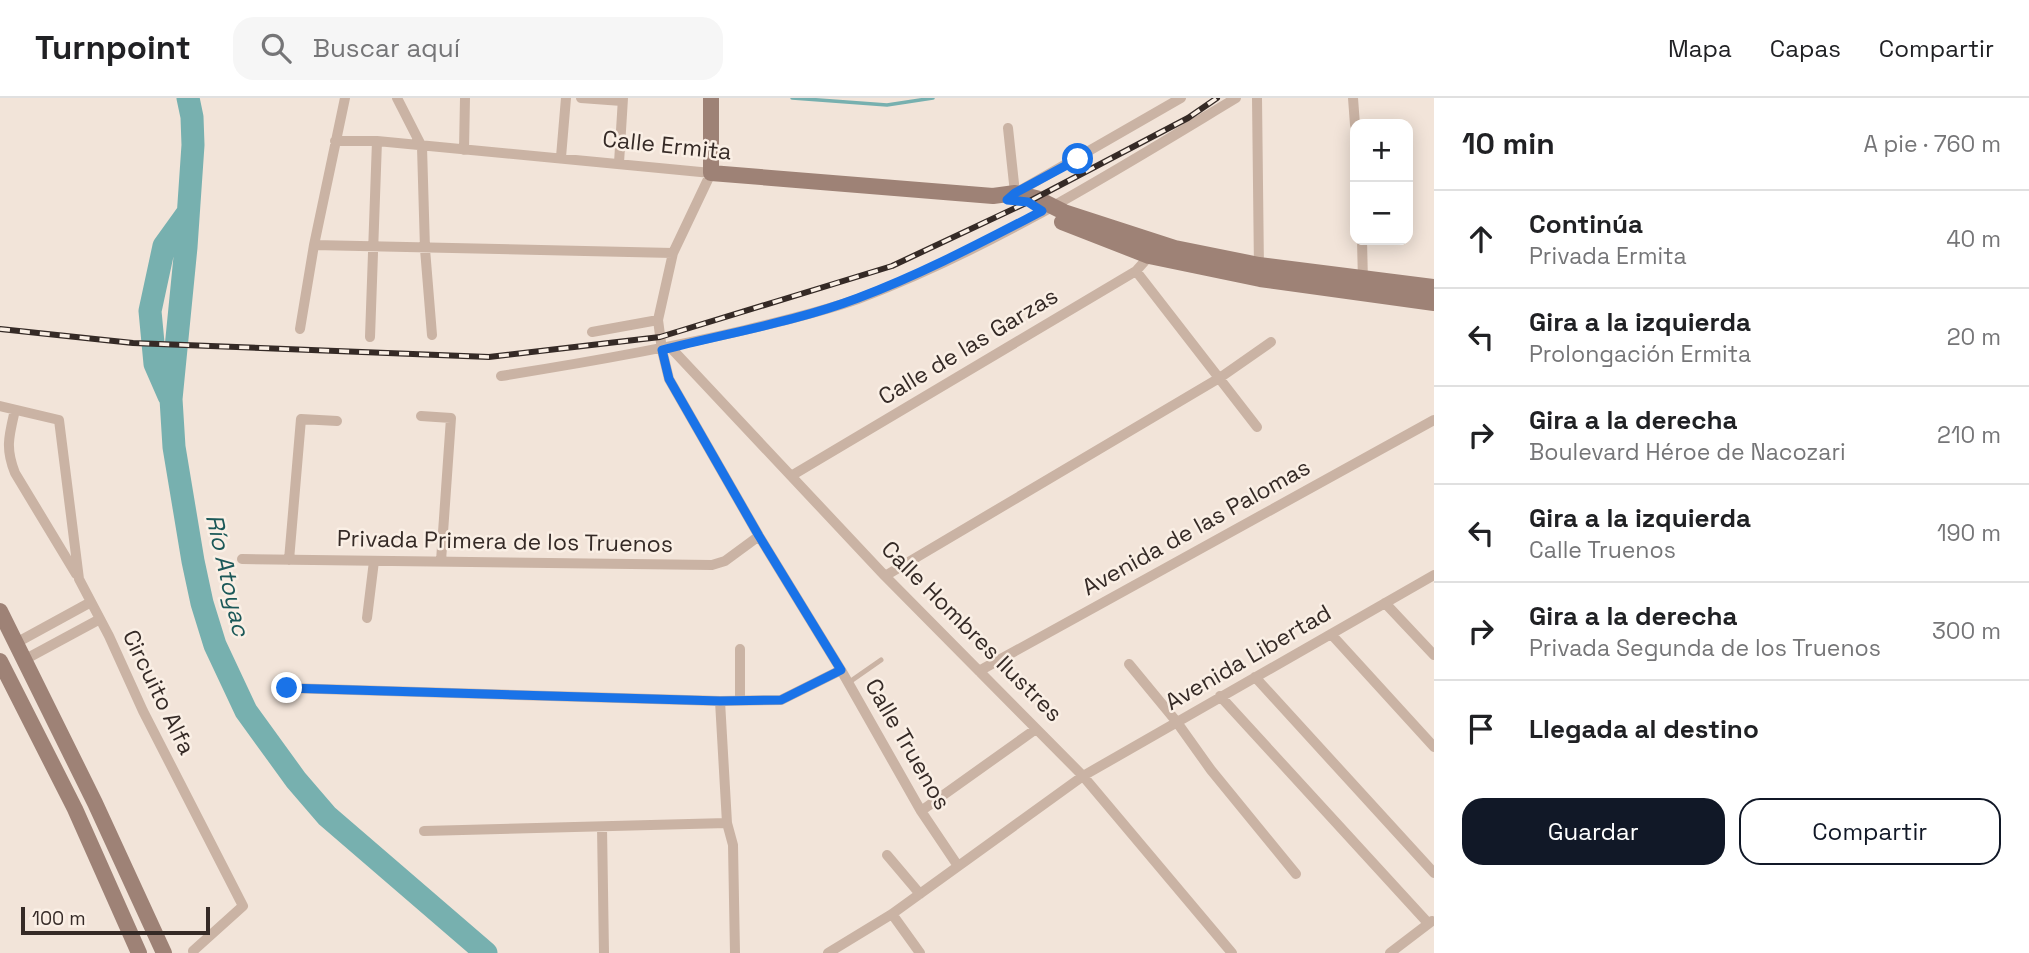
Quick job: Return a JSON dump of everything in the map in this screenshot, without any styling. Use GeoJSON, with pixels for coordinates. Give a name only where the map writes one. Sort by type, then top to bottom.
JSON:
{"type":"FeatureCollection","features":[{"type":"Feature","properties":{"kind":"street"},"geometry":{"type":"LineString","coordinates":[[300,329],[314,245],[345,98]]}},
{"type":"Feature","properties":{"kind":"street"},"geometry":{"type":"LineString","coordinates":[[397,98],[422,147],[425,249],[432,335]]}},
{"type":"Feature","properties":{"kind":"street"},"geometry":{"type":"LineString","coordinates":[[464,150],[465,98]]}},
{"type":"Feature","properties":{"kind":"street"},"geometry":{"type":"LineString","coordinates":[[561,157],[566,98]]}},
{"type":"Feature","properties":{"kind":"street"},"geometry":{"type":"LineString","coordinates":[[581,98],[623,100],[619,163]]}},
{"type":"Feature","properties":{"kind":"street"},"geometry":{"type":"LineString","coordinates":[[666,349],[657,320],[673,253],[710,173],[711,98]]}},
{"type":"Feature","properties":{"kind":"street"},"geometry":{"type":"LineString","coordinates":[[1008,128],[1005,196],[1078,159],[1181,98]]}},
{"type":"Feature","properties":{"kind":"street"},"geometry":{"type":"LineString","coordinates":[[501,376],[666,349],[789,319],[857,299],[949,259],[1048,208],[1236,98]]}},
{"type":"Feature","properties":{"kind":"street"},"geometry":{"type":"LineString","coordinates":[[1257,98],[1259,272]]}},
{"type":"Feature","properties":{"kind":"street"},"geometry":{"type":"LineString","coordinates":[[1353,98],[1355,119]]}},
{"type":"Feature","properties":{"kind":"street","name":"Calle Ermita"},"geometry":{"type":"LineString","coordinates":[[335,141],[377,141],[857,187],[1005,196],[1048,208],[1058,220],[1155,251],[1259,272],[1362,285]]}},
{"type":"Feature","properties":{"kind":"street"},"geometry":{"type":"LineString","coordinates":[[370,337],[377,141]]}},
{"type":"Feature","properties":{"kind":"street"},"geometry":{"type":"LineString","coordinates":[[314,245],[673,253]]}},
{"type":"Feature","properties":{"kind":"street"},"geometry":{"type":"LineString","coordinates":[[1362,245],[1362,285]]}},
{"type":"Feature","properties":{"kind":"street","name":"Calle de las Garzas"},"geometry":{"type":"LineString","coordinates":[[791,476],[1136,271],[1155,251]]}},
{"type":"Feature","properties":{"kind":"street"},"geometry":{"type":"LineString","coordinates":[[1136,271],[1221,377],[1257,427]]}},
{"type":"Feature","properties":{"kind":"street"},"geometry":{"type":"LineString","coordinates":[[1362,285],[1434,287]]}},
{"type":"Feature","properties":{"kind":"street"},"geometry":{"type":"LineString","coordinates":[[1362,285],[1434,303]]}},
{"type":"Feature","properties":{"kind":"street"},"geometry":{"type":"LineString","coordinates":[[592,332],[657,320]]}},
{"type":"Feature","properties":{"kind":"street"},"geometry":{"type":"LineString","coordinates":[[885,576],[1221,377],[1271,342]]}},
{"type":"Feature","properties":{"kind":"street","name":"Calle Hombres Ilustres"},"geometry":{"type":"LineString","coordinates":[[666,349],[1083,776],[1232,953]]}},
{"type":"Feature","properties":{"kind":"street","name":"Calle Truenos"},"geometry":{"type":"LineString","coordinates":[[666,349],[669,379],[921,811],[958,866]]}},
{"type":"Feature","properties":{"kind":"street"},"geometry":{"type":"LineString","coordinates":[[0,406],[15,410],[8,440],[9,457],[15,473],[79,579]]}},
{"type":"Feature","properties":{"kind":"street","name":"Circuito Alfa"},"geometry":{"type":"LineString","coordinates":[[15,410],[59,420],[79,579],[143,712],[243,906],[193,951]]}},
{"type":"Feature","properties":{"kind":"street"},"geometry":{"type":"LineString","coordinates":[[421,416],[451,418],[441,561]]}},
{"type":"Feature","properties":{"kind":"street"},"geometry":{"type":"LineString","coordinates":[[289,560],[301,419],[337,421]]}},
{"type":"Feature","properties":{"kind":"street","name":"Avenida de las Palomas"},"geometry":{"type":"LineString","coordinates":[[979,671],[1434,420]]}},
{"type":"Feature","properties":{"kind":"street","name":"Privada Primera de los Truenos"},"geometry":{"type":"LineString","coordinates":[[242,559],[712,565],[725,561],[759,536]]}},
{"type":"Feature","properties":{"kind":"street"},"geometry":{"type":"LineString","coordinates":[[367,618],[374,561]]}},
{"type":"Feature","properties":{"kind":"street","name":"Avenida Libertad"},"geometry":{"type":"LineString","coordinates":[[828,953],[892,914],[1083,776],[1434,575]]}},
{"type":"Feature","properties":{"kind":"street"},"geometry":{"type":"LineString","coordinates":[[16,643],[91,602]]}},
{"type":"Feature","properties":{"kind":"street"},"geometry":{"type":"LineString","coordinates":[[1385,603],[1434,655]]}},
{"type":"Feature","properties":{"kind":"street"},"geometry":{"type":"LineString","coordinates":[[0,611],[95,803],[164,953]]}},
{"type":"Feature","properties":{"kind":"street"},"geometry":{"type":"LineString","coordinates":[[24,660],[100,619]]}},
{"type":"Feature","properties":{"kind":"street"},"geometry":{"type":"LineString","coordinates":[[1331,634],[1434,747]]}},
{"type":"Feature","properties":{"kind":"street"},"geometry":{"type":"LineString","coordinates":[[740,649],[740,701]]}},
{"type":"Feature","properties":{"kind":"street"},"geometry":{"type":"LineString","coordinates":[[0,661],[5,682],[75,809],[139,953]]}},
{"type":"Feature","properties":{"kind":"street"},"geometry":{"type":"LineString","coordinates":[[1129,664],[1296,874]]}},
{"type":"Feature","properties":{"kind":"street"},"geometry":{"type":"LineString","coordinates":[[287,688],[720,701],[781,700],[841,670]]}},
{"type":"Feature","properties":{"kind":"street"},"geometry":{"type":"LineString","coordinates":[[1255,677],[1434,873]]}},
{"type":"Feature","properties":{"kind":"street"},"geometry":{"type":"LineString","coordinates":[[1220,696],[1431,921],[1391,953]]}},
{"type":"Feature","properties":{"kind":"street"},"geometry":{"type":"LineString","coordinates":[[720,701],[727,823],[733,845],[735,953]]}},
{"type":"Feature","properties":{"kind":"street"},"geometry":{"type":"LineString","coordinates":[[921,811],[1036,729]]}},
{"type":"Feature","properties":{"kind":"street"},"geometry":{"type":"LineString","coordinates":[[424,831],[727,823]]}},
{"type":"Feature","properties":{"kind":"street"},"geometry":{"type":"LineString","coordinates":[[602,827],[604,953]]}},
{"type":"Feature","properties":{"kind":"street"},"geometry":{"type":"LineString","coordinates":[[887,855],[920,894]]}},
{"type":"Feature","properties":{"kind":"street"},"geometry":{"type":"LineString","coordinates":[[892,914],[920,953]]}},
{"type":"Feature","properties":{"kind":"lane"},"geometry":{"type":"LineString","coordinates":[[848,683],[881,660]]}},
{"type":"Feature","properties":{"kind":"waterway","name":"Río Atoyac"},"geometry":{"type":"LineString","coordinates":[[188,98],[193,145],[171,399],[174,447],[193,561],[215,645],[246,711],[296,780],[327,816],[486,953]]}},
{"type":"Feature","properties":{"kind":"waterway"},"geometry":{"type":"LineString","coordinates":[[792,98],[887,105],[933,98]]}},
{"type":"Feature","properties":{"kind":"waterway","name":"Río Atoyac"},"geometry":{"type":"LineString","coordinates":[[169,396],[155,364],[150,311],[164,246],[187,214]]}},
{"type":"Feature","properties":{"kind":"railway"},"geometry":{"type":"LineString","coordinates":[[0,329],[133,343],[489,357],[660,337],[892,266],[1028,202],[1188,118],[1217,98]]}},
{"type":"Feature","properties":{"kind":"route"},"geometry":{"type":"LineString","coordinates":[[287,688],[720,701],[781,700],[841,670],[759,536],[669,379],[662,350],[789,319],[857,299],[949,259],[1042,211],[1028,202],[1007,200],[1078,159]]}}]}
